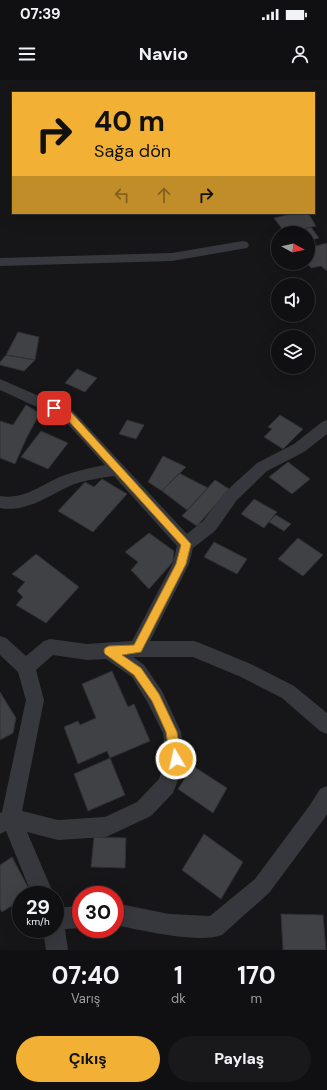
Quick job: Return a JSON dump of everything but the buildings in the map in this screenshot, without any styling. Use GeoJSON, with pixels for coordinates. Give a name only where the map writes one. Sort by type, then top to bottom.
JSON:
{"type":"FeatureCollection","features":[{"type":"Feature","properties":{"kind":"street"},"geometry":{"type":"LineString","coordinates":[[0,262],[172,257],[243,245]]}},
{"type":"Feature","properties":{"kind":"street"},"geometry":{"type":"LineString","coordinates":[[0,384],[68,415],[186,544]]}},
{"type":"Feature","properties":{"kind":"street"},"geometry":{"type":"LineString","coordinates":[[137,649],[181,564],[186,544],[209,526],[231,496],[262,467],[299,448],[327,426]]}},
{"type":"Feature","properties":{"kind":"street"},"geometry":{"type":"LineString","coordinates":[[0,502],[6,504],[31,499],[74,478],[118,469]]}},
{"type":"Feature","properties":{"kind":"street"},"geometry":{"type":"LineString","coordinates":[[0,644],[26,667],[35,700],[6,821],[38,886]]}},
{"type":"Feature","properties":{"kind":"street"},"geometry":{"type":"LineString","coordinates":[[26,667],[50,647],[87,652],[137,649],[194,649],[288,692],[327,725]]}},
{"type":"Feature","properties":{"kind":"street"},"geometry":{"type":"LineString","coordinates":[[6,821],[58,830],[106,827],[144,809],[166,786],[176,759],[172,732],[155,697],[138,671],[109,651]]}},
{"type":"Feature","properties":{"kind":"street"},"geometry":{"type":"LineString","coordinates":[[124,916],[169,925],[214,927],[262,886],[318,812],[327,796]]}},
{"type":"Feature","properties":{"kind":"street"},"geometry":{"type":"LineString","coordinates":[[55,938],[57,950]]}},
{"type":"Feature","properties":{"kind":"route"},"geometry":{"type":"LineString","coordinates":[[54,408],[68,415],[186,544],[181,564],[137,649],[109,651],[138,671],[155,697],[172,732],[176,759]]}}]}
